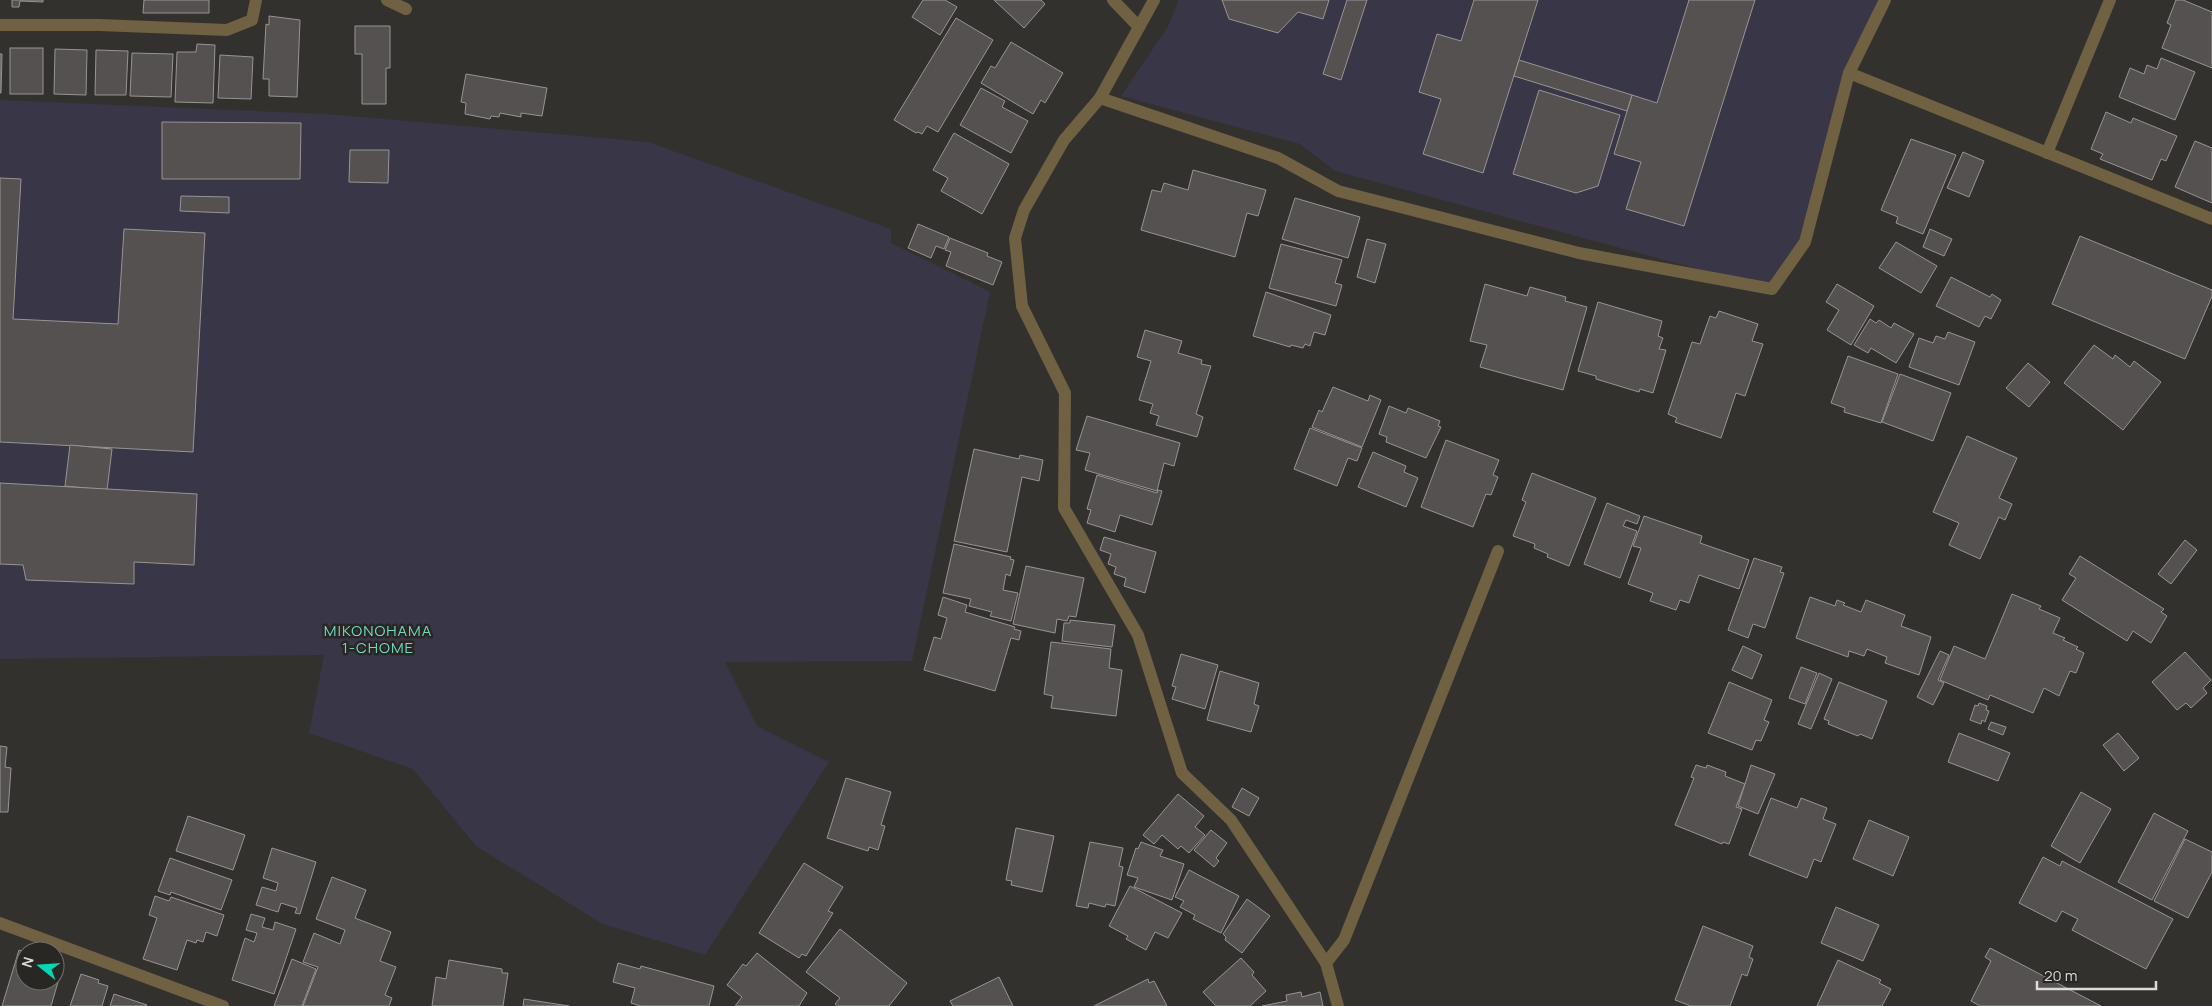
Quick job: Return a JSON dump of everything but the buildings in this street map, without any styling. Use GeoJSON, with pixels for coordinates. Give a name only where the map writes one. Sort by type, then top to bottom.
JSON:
{"type":"FeatureCollection","features":[{"type":"Feature","properties":{"kind":"street"},"geometry":{"type":"LineString","coordinates":[[0,26],[99,25],[228,30],[252,20],[256,0]]}},
{"type":"Feature","properties":{"kind":"street"},"geometry":{"type":"LineString","coordinates":[[387,0],[406,9]]}},
{"type":"Feature","properties":{"kind":"street"},"geometry":{"type":"LineString","coordinates":[[1113,0],[1139,27]]}},
{"type":"Feature","properties":{"kind":"street"},"geometry":{"type":"LineString","coordinates":[[1154,0],[1100,98],[1064,140],[1024,210],[1015,238],[1022,306],[1065,393],[1064,508],[1138,635],[1182,772],[1231,820],[1326,962],[1338,1006]]}},
{"type":"Feature","properties":{"kind":"street"},"geometry":{"type":"LineString","coordinates":[[1100,98],[1278,158],[1338,191],[1579,253],[1772,289],[1805,242],[1849,73],[1885,0]]}},
{"type":"Feature","properties":{"kind":"street"},"geometry":{"type":"LineString","coordinates":[[2046,153],[2110,0]]}},
{"type":"Feature","properties":{"kind":"street"},"geometry":{"type":"LineString","coordinates":[[1849,73],[2212,219]]}},
{"type":"Feature","properties":{"kind":"street"},"geometry":{"type":"LineString","coordinates":[[1326,962],[1344,940],[1498,551]]}},
{"type":"Feature","properties":{"kind":"street"},"geometry":{"type":"LineString","coordinates":[[0,923],[223,1006]]}},
{"type":"Feature","properties":{"kind":"shaded area"},"geometry":{"type":"Polygon","coordinates":[[[1179,0],[1885,0],[1849,73],[1805,242],[1772,289],[1335,171],[1300,144],[1121,96],[1167,28],[1179,0]]]}},
{"type":"Feature","properties":{"kind":"shaded area"},"geometry":{"type":"Polygon","coordinates":[[[0,100],[326,114],[648,142],[891,229],[891,243],[990,292],[912,661],[725,662],[757,726],[829,762],[705,955],[603,924],[476,846],[413,769],[309,733],[324,655],[0,659],[0,100]]]}},
{"type":"Feature","properties":{"kind":"district","name":"MIKONOHAMA 1-CHOME"},"geometry":{"type":"Point","coordinates":[378,638]}}]}
